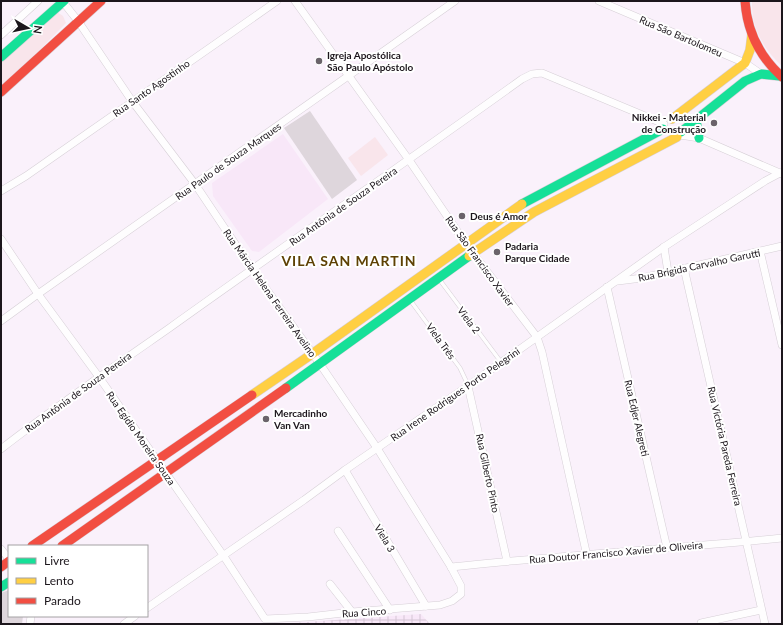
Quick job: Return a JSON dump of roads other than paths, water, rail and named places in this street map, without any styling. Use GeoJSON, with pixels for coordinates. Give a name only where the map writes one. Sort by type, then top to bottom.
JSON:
{"type":"FeatureCollection","features":[{"type":"Feature","properties":{"kind":"main road"},"geometry":{"type":"LineString","coordinates":[[1,92],[101,1]]}},
{"type":"Feature","properties":{"kind":"main road"},"geometry":{"type":"LineString","coordinates":[[745,1],[745,9],[752,34],[764,57],[781,77]]}},
{"type":"Feature","properties":{"kind":"main road"},"geometry":{"type":"LineString","coordinates":[[1,56],[63,2]]}},
{"type":"Feature","properties":{"kind":"main road"},"geometry":{"type":"LineString","coordinates":[[33,545],[312,354],[525,202],[663,126],[666,121],[672,119],[693,104],[745,63],[750,50],[752,34]]}},
{"type":"Feature","properties":{"kind":"main road"},"geometry":{"type":"LineString","coordinates":[[663,126],[663,132],[668,137],[674,138],[745,81],[762,74],[781,77]]}},
{"type":"Feature","properties":{"kind":"main road"},"geometry":{"type":"LineString","coordinates":[[63,545],[320,364],[473,253],[534,212],[680,134],[682,126],[678,121],[672,119]]}},
{"type":"Feature","properties":{"kind":"main road"},"geometry":{"type":"LineString","coordinates":[[696,120],[699,138]]}},
{"type":"Feature","properties":{"kind":"street"},"geometry":{"type":"LineString","coordinates":[[1,35],[38,1]]}},
{"type":"Feature","properties":{"kind":"street","name":"Rua Santo Agostinho"},"geometry":{"type":"LineString","coordinates":[[1,191],[26,176],[277,1]]}},
{"type":"Feature","properties":{"kind":"street","name":"Rua São Francisco Xavier"},"geometry":{"type":"LineString","coordinates":[[295,1],[409,160],[466,244],[537,337],[542,352],[586,556]]}},
{"type":"Feature","properties":{"kind":"street","name":"Rua Paulo de Souza Marques"},"geometry":{"type":"LineString","coordinates":[[1,321],[455,1]]}},
{"type":"Feature","properties":{"kind":"street","name":"Rua São Bartolomeu"},"geometry":{"type":"LineString","coordinates":[[599,1],[745,63],[762,74]]}},
{"type":"Feature","properties":{"kind":"street","name":"Rua Márcia Helena Ferreira Avelino"},"geometry":{"type":"LineString","coordinates":[[63,2],[132,101],[195,184],[252,269],[320,364],[377,448],[451,567],[461,586],[461,594]]}},
{"type":"Feature","properties":{"kind":"street","name":"Rua Antônia de Souza Pereira"},"geometry":{"type":"LineString","coordinates":[[1,449],[99,377],[522,79],[532,74],[542,73],[663,126]]}},
{"type":"Feature","properties":{"kind":"street"},"geometry":{"type":"LineString","coordinates":[[680,134],[699,138],[781,173]]}},
{"type":"Feature","properties":{"kind":"street"},"geometry":{"type":"LineString","coordinates":[[764,181],[766,167]]}},
{"type":"Feature","properties":{"kind":"street","name":"Rua Irene Rodrigues Porto Pelegrini"},"geometry":{"type":"LineString","coordinates":[[148,607],[468,386],[664,247],[764,181],[781,173]]}},
{"type":"Feature","properties":{"kind":"street","name":"Rua Santo Agostinho"},"geometry":{"type":"LineString","coordinates":[[1,198],[26,176]]}},
{"type":"Feature","properties":{"kind":"street","name":"Rua Egídio Moreira Souza"},"geometry":{"type":"LineString","coordinates":[[1,239],[38,294],[99,377],[223,556],[264,619]]}},
{"type":"Feature","properties":{"kind":"street","name":"Rua Brigida Carvalho Garutti"},"geometry":{"type":"LineString","coordinates":[[616,281],[642,278],[782,246]]}},
{"type":"Feature","properties":{"kind":"street"},"geometry":{"type":"LineString","coordinates":[[664,247],[668,272]]}},
{"type":"Feature","properties":{"kind":"street"},"geometry":{"type":"LineString","coordinates":[[760,251],[782,345]]}},
{"type":"Feature","properties":{"kind":"street","name":"Rua Victória Pareda Ferreira"},"geometry":{"type":"LineString","coordinates":[[684,268],[764,624]]}},
{"type":"Feature","properties":{"kind":"street","name":"Rua Edjer Alegreti"},"geometry":{"type":"LineString","coordinates":[[607,287],[667,548]]}},
{"type":"Feature","properties":{"kind":"street","name":"Rua Gilberto Pinto"},"geometry":{"type":"LineString","coordinates":[[468,386],[507,561]]}},
{"type":"Feature","properties":{"kind":"street","name":"Viela 3"},"geometry":{"type":"LineString","coordinates":[[345,470],[426,606]]}},
{"type":"Feature","properties":{"kind":"street"},"geometry":{"type":"LineString","coordinates":[[338,531],[390,610]]}},
{"type":"Feature","properties":{"kind":"street","name":"Rua Doutor Francisco Xavier de Oliveira"},"geometry":{"type":"LineString","coordinates":[[451,567],[782,538]]}},
{"type":"Feature","properties":{"kind":"street"},"geometry":{"type":"LineString","coordinates":[[1,549],[8,559]]}},
{"type":"Feature","properties":{"kind":"street"},"geometry":{"type":"LineString","coordinates":[[330,584],[352,612]]}},
{"type":"Feature","properties":{"kind":"street","name":"Rua Cinco"},"geometry":{"type":"LineString","coordinates":[[264,619],[308,618],[352,612],[426,606],[452,602],[461,594]]}},
{"type":"Feature","properties":{"kind":"street"},"geometry":{"type":"LineString","coordinates":[[701,624],[761,610]]}},
{"type":"Feature","properties":{"kind":"street"},"geometry":{"type":"LineString","coordinates":[[124,624],[134,617]]}},
{"type":"Feature","properties":{"kind":"lane","name":"Viela 2"},"geometry":{"type":"LineString","coordinates":[[439,278],[501,362]]}},
{"type":"Feature","properties":{"kind":"lane","name":"Viela Três"},"geometry":{"type":"LineString","coordinates":[[410,299],[460,368],[468,386]]}},
{"type":"Feature","properties":{"kind":"place","name":"Igreja Apostólica São Paulo Apóstolo"},"geometry":{"type":"Point","coordinates":[319,61]}},
{"type":"Feature","properties":{"kind":"place","name":"Nikkei - Material de Construção"},"geometry":{"type":"Point","coordinates":[714,123]}},
{"type":"Feature","properties":{"kind":"place","name":"Deus é Amor"},"geometry":{"type":"Point","coordinates":[462,216]}},
{"type":"Feature","properties":{"kind":"place","name":"Padaria Parque Cidade"},"geometry":{"type":"Point","coordinates":[497,252]}},
{"type":"Feature","properties":{"kind":"place","name":"Mercadinho Van Van"},"geometry":{"type":"Point","coordinates":[266,419]}},
{"type":"Feature","properties":{"kind":"district","name":"VILA SAN MARTIN"},"geometry":{"type":"Point","coordinates":[349,261]}}]}
